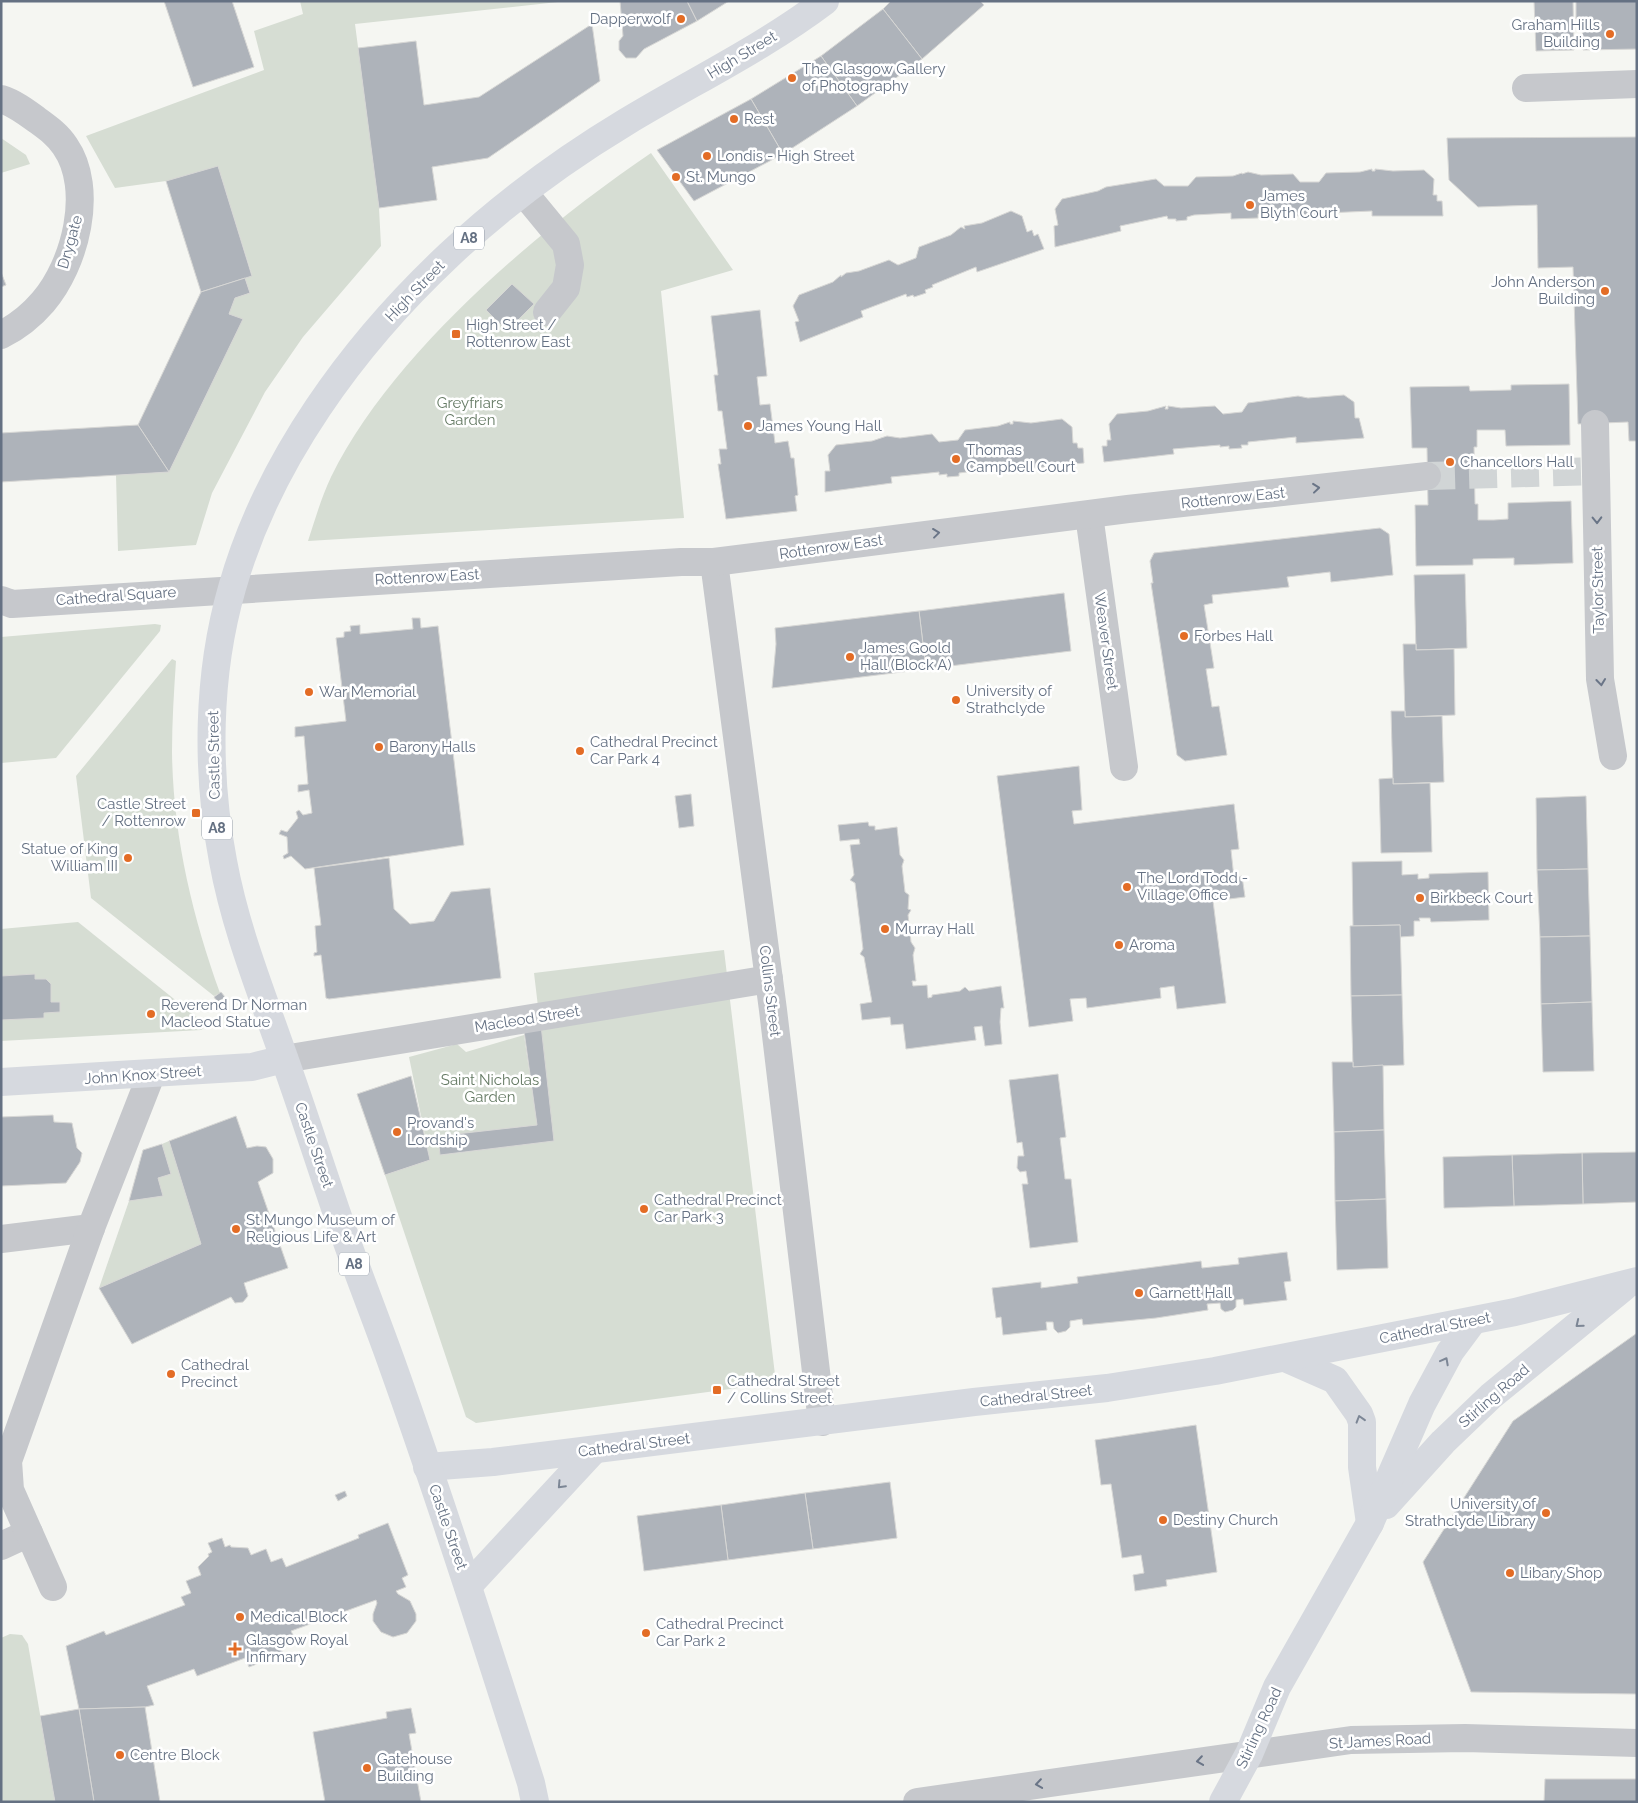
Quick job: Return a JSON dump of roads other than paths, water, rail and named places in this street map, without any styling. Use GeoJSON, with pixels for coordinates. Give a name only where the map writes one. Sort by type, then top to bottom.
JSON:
{"type":"FeatureCollection","features":[{"type":"Feature","properties":{"kind":"street","name":"High Street"},"geometry":{"type":"LineString","coordinates":[[232,588],[254,526],[281,470],[301,435],[338,381],[401,303],[431,273],[495,215],[524,192],[624,123],[759,46],[825,1]]}},
{"type":"Feature","properties":{"kind":"street"},"geometry":{"type":"LineString","coordinates":[[1526,88],[1637,84]]}},
{"type":"Feature","properties":{"kind":"street","name":"Drygate"},"geometry":{"type":"LineString","coordinates":[[1,100],[40,122],[56,135],[66,148],[75,167],[80,201],[73,242],[56,283],[43,302],[28,317],[1,335]]}},
{"type":"Feature","properties":{"kind":"street"},"geometry":{"type":"LineString","coordinates":[[524,192],[566,244],[568,251],[570,265],[566,288],[547,312]]}},
{"type":"Feature","properties":{"kind":"street","name":"Taylor Street"},"geometry":{"type":"LineString","coordinates":[[1595,424],[1600,679],[1614,756]]}},
{"type":"Feature","properties":{"kind":"street","name":"Rottenrow East"},"geometry":{"type":"LineString","coordinates":[[232,588],[671,562],[714,562],[1128,509],[1427,476]]}},
{"type":"Feature","properties":{"kind":"street","name":"Weaver Street"},"geometry":{"type":"LineString","coordinates":[[1089,515],[1124,767]]}},
{"type":"Feature","properties":{"kind":"street","name":"Collins Street"},"geometry":{"type":"LineString","coordinates":[[714,562],[769,979],[822,1422]]}},
{"type":"Feature","properties":{"kind":"street","name":"Cathedral Square"},"geometry":{"type":"LineString","coordinates":[[7,602],[232,588]]}},
{"type":"Feature","properties":{"kind":"street","name":"Castle Street"},"geometry":{"type":"LineString","coordinates":[[232,588],[216,664],[212,726],[215,810],[232,901],[352,1257],[428,1467],[531,1783],[535,1802]]}},
{"type":"Feature","properties":{"kind":"street","name":"Macleod Street"},"geometry":{"type":"LineString","coordinates":[[284,1059],[769,979]]}},
{"type":"Feature","properties":{"kind":"street","name":"John Knox Street"},"geometry":{"type":"LineString","coordinates":[[1,1082],[152,1075],[252,1067],[284,1059]]}},
{"type":"Feature","properties":{"kind":"street"},"geometry":{"type":"LineString","coordinates":[[53,1587],[10,1490],[8,1461],[91,1228],[152,1075]]}},
{"type":"Feature","properties":{"kind":"street"},"geometry":{"type":"LineString","coordinates":[[1,1239],[91,1228]]}},
{"type":"Feature","properties":{"kind":"street","name":"Cathedral Street"},"geometry":{"type":"LineString","coordinates":[[428,1467],[493,1462],[1107,1388],[1216,1371],[1473,1321],[1633,1281]]}},
{"type":"Feature","properties":{"kind":"street","name":"Stirling Road"},"geometry":{"type":"LineString","coordinates":[[1370,1523],[1443,1442],[1484,1403],[1633,1281]]}},
{"type":"Feature","properties":{"kind":"street","name":"Stirling Road"},"geometry":{"type":"LineString","coordinates":[[1223,1802],[1248,1754],[1277,1687],[1370,1523],[1422,1404],[1450,1352],[1473,1321]]}},
{"type":"Feature","properties":{"kind":"street"},"geometry":{"type":"LineString","coordinates":[[1286,1358],[1335,1380],[1359,1414],[1362,1422],[1362,1468],[1370,1523]]}},
{"type":"Feature","properties":{"kind":"street"},"geometry":{"type":"LineString","coordinates":[[468,1586],[594,1450]]}},
{"type":"Feature","properties":{"kind":"street"},"geometry":{"type":"LineString","coordinates":[[1,1546],[29,1533]]}},
{"type":"Feature","properties":{"kind":"street","name":"St James Road"},"geometry":{"type":"LineString","coordinates":[[917,1802],[1351,1740],[1466,1738],[1637,1743]]}},
{"type":"Feature","properties":{"kind":"tunnel"},"geometry":{"type":"LineString","coordinates":[[1427,476],[1596,471]]}},
{"type":"Feature","properties":{"kind":"place","name":"Dapperwolf"},"geometry":{"type":"Point","coordinates":[681,19]}},
{"type":"Feature","properties":{"kind":"place","name":"Graham Hills Building"},"geometry":{"type":"Point","coordinates":[1610,34]}},
{"type":"Feature","properties":{"kind":"place","name":"The Glasgow Gallery of Photography"},"geometry":{"type":"Point","coordinates":[792,78]}},
{"type":"Feature","properties":{"kind":"place","name":"Rest"},"geometry":{"type":"Point","coordinates":[734,119]}},
{"type":"Feature","properties":{"kind":"place","name":"Londis - High Street"},"geometry":{"type":"Point","coordinates":[707,156]}},
{"type":"Feature","properties":{"kind":"place","name":"St. Mungo"},"geometry":{"type":"Point","coordinates":[676,177]}},
{"type":"Feature","properties":{"kind":"place","name":"James Blyth Court"},"geometry":{"type":"Point","coordinates":[1250,205]}},
{"type":"Feature","properties":{"kind":"place","name":"John Anderson Building"},"geometry":{"type":"Point","coordinates":[1605,291]}},
{"type":"Feature","properties":{"kind":"place","name":"High Street / Rottenrow East"},"geometry":{"type":"Point","coordinates":[456,334]}},
{"type":"Feature","properties":{"kind":"place","name":"James Young Hall"},"geometry":{"type":"Point","coordinates":[748,426]}},
{"type":"Feature","properties":{"kind":"place","name":"Thomas Campbell Court"},"geometry":{"type":"Point","coordinates":[956,459]}},
{"type":"Feature","properties":{"kind":"place","name":"Chancellors Hall"},"geometry":{"type":"Point","coordinates":[1450,462]}},
{"type":"Feature","properties":{"kind":"place","name":"Forbes Hall"},"geometry":{"type":"Point","coordinates":[1184,636]}},
{"type":"Feature","properties":{"kind":"place","name":"James Goold Hall (Block A)"},"geometry":{"type":"Point","coordinates":[850,657]}},
{"type":"Feature","properties":{"kind":"place","name":"War Memorial"},"geometry":{"type":"Point","coordinates":[309,692]}},
{"type":"Feature","properties":{"kind":"place","name":"University of Strathclyde"},"geometry":{"type":"Point","coordinates":[956,700]}},
{"type":"Feature","properties":{"kind":"place","name":"Barony Halls"},"geometry":{"type":"Point","coordinates":[379,747]}},
{"type":"Feature","properties":{"kind":"place","name":"Cathedral Precinct Car Park 4"},"geometry":{"type":"Point","coordinates":[580,751]}},
{"type":"Feature","properties":{"kind":"place","name":"Castle Street / Rottenrow"},"geometry":{"type":"Point","coordinates":[196,813]}},
{"type":"Feature","properties":{"kind":"place","name":"Statue of King William III"},"geometry":{"type":"Point","coordinates":[128,858]}},
{"type":"Feature","properties":{"kind":"place","name":"The Lord Todd - Village Office"},"geometry":{"type":"Point","coordinates":[1127,887]}},
{"type":"Feature","properties":{"kind":"place","name":"Birkbeck Court"},"geometry":{"type":"Point","coordinates":[1420,898]}},
{"type":"Feature","properties":{"kind":"place","name":"Murray Hall"},"geometry":{"type":"Point","coordinates":[885,929]}},
{"type":"Feature","properties":{"kind":"place","name":"Aroma"},"geometry":{"type":"Point","coordinates":[1119,945]}},
{"type":"Feature","properties":{"kind":"place","name":"Reverend Dr Norman Macleod Statue"},"geometry":{"type":"Point","coordinates":[151,1014]}},
{"type":"Feature","properties":{"kind":"place","name":"Provand's Lordship"},"geometry":{"type":"Point","coordinates":[397,1132]}},
{"type":"Feature","properties":{"kind":"place","name":"Cathedral Precinct Car Park 3"},"geometry":{"type":"Point","coordinates":[644,1209]}},
{"type":"Feature","properties":{"kind":"place","name":"St Mungo Museum of Religious Life & Art"},"geometry":{"type":"Point","coordinates":[236,1229]}},
{"type":"Feature","properties":{"kind":"place","name":"Garnett Hall"},"geometry":{"type":"Point","coordinates":[1139,1293]}},
{"type":"Feature","properties":{"kind":"place","name":"Cathedral Precinct"},"geometry":{"type":"Point","coordinates":[171,1374]}},
{"type":"Feature","properties":{"kind":"place","name":"Cathedral Street / Collins Street"},"geometry":{"type":"Point","coordinates":[717,1390]}},
{"type":"Feature","properties":{"kind":"place","name":"University of Strathclyde Library"},"geometry":{"type":"Point","coordinates":[1546,1513]}},
{"type":"Feature","properties":{"kind":"place","name":"Destiny Church"},"geometry":{"type":"Point","coordinates":[1163,1520]}},
{"type":"Feature","properties":{"kind":"place","name":"Libary Shop"},"geometry":{"type":"Point","coordinates":[1510,1573]}},
{"type":"Feature","properties":{"kind":"place","name":"Medical Block"},"geometry":{"type":"Point","coordinates":[240,1617]}},
{"type":"Feature","properties":{"kind":"place","name":"Cathedral Precinct Car Park 2"},"geometry":{"type":"Point","coordinates":[646,1633]}},
{"type":"Feature","properties":{"kind":"place","name":"Glasgow Royal Infirmary"},"geometry":{"type":"Point","coordinates":[235,1649]}},
{"type":"Feature","properties":{"kind":"place","name":"Centre Block"},"geometry":{"type":"Point","coordinates":[120,1755]}},
{"type":"Feature","properties":{"kind":"place","name":"Gatehouse Building"},"geometry":{"type":"Point","coordinates":[367,1768]}},
{"type":"Feature","properties":{"kind":"park label","name":"Greyfriars Garden"},"geometry":{"type":"Point","coordinates":[470,412]}},
{"type":"Feature","properties":{"kind":"park label","name":"Saint Nicholas Garden"},"geometry":{"type":"Point","coordinates":[490,1088]}}]}
